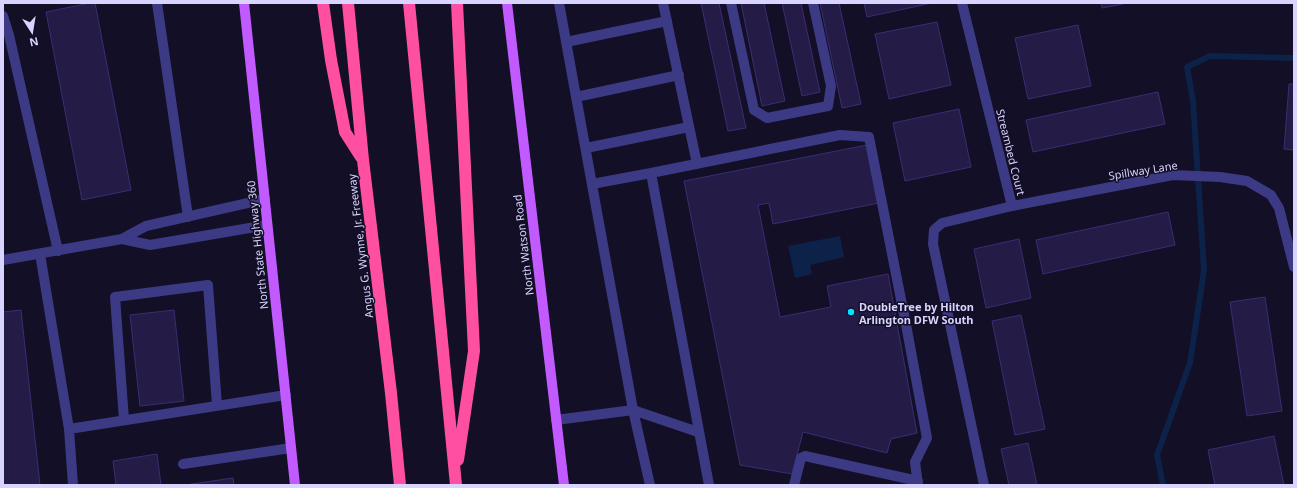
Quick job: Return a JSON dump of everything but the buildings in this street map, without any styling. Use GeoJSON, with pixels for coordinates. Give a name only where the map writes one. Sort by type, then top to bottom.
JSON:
{"type":"FeatureCollection","features":[{"type":"Feature","properties":{"kind":"highway"},"geometry":{"type":"LineString","coordinates":[[323,3],[331,60],[345,132],[363,160]]}},
{"type":"Feature","properties":{"kind":"highway","name":"Angus G. Wynne, Jr. Freeway"},"geometry":{"type":"LineString","coordinates":[[348,3],[363,160],[400,485]]}},
{"type":"Feature","properties":{"kind":"highway"},"geometry":{"type":"LineString","coordinates":[[409,3],[456,482]]}},
{"type":"Feature","properties":{"kind":"highway"},"geometry":{"type":"LineString","coordinates":[[456,482],[474,351],[457,3]]}},
{"type":"Feature","properties":{"kind":"main road","name":"North State Highway 360"},"geometry":{"type":"LineString","coordinates":[[244,3],[295,485]]}},
{"type":"Feature","properties":{"kind":"main road","name":"North Watson Road"},"geometry":{"type":"LineString","coordinates":[[507,3],[564,485]]}},
{"type":"Feature","properties":{"kind":"lane"},"geometry":{"type":"LineString","coordinates":[[157,3],[188,217]]}},
{"type":"Feature","properties":{"kind":"lane"},"geometry":{"type":"LineString","coordinates":[[559,3],[633,410],[650,485]]}},
{"type":"Feature","properties":{"kind":"lane"},"geometry":{"type":"LineString","coordinates":[[664,3],[697,164]]}},
{"type":"Feature","properties":{"kind":"lane"},"geometry":{"type":"LineString","coordinates":[[731,3],[754,110],[767,118],[828,106],[831,86],[813,3]]}},
{"type":"Feature","properties":{"kind":"lane","name":"Streambed Court"},"geometry":{"type":"LineString","coordinates":[[962,3],[1012,206],[942,223],[934,230],[933,244],[984,485]]}},
{"type":"Feature","properties":{"kind":"lane"},"geometry":{"type":"LineString","coordinates":[[3,16],[9,35],[58,251]]}},
{"type":"Feature","properties":{"kind":"lane"},"geometry":{"type":"LineString","coordinates":[[566,42],[667,21]]}},
{"type":"Feature","properties":{"kind":"lane"},"geometry":{"type":"LineString","coordinates":[[576,97],[679,75]]}},
{"type":"Feature","properties":{"kind":"lane"},"geometry":{"type":"LineString","coordinates":[[586,148],[689,127]]}},
{"type":"Feature","properties":{"kind":"lane"},"geometry":{"type":"LineString","coordinates":[[592,184],[651,174],[840,135],[869,137],[927,438],[915,462],[918,483],[805,456],[801,458],[794,485]]}},
{"type":"Feature","properties":{"kind":"lane"},"geometry":{"type":"LineString","coordinates":[[651,174],[709,485]]}},
{"type":"Feature","properties":{"kind":"lane","name":"Spillway Lane"},"geometry":{"type":"LineString","coordinates":[[1012,206],[1173,175],[1220,177],[1247,181],[1271,195],[1279,208],[1294,267]]}},
{"type":"Feature","properties":{"kind":"lane"},"geometry":{"type":"LineString","coordinates":[[3,260],[122,239],[146,226],[265,199]]}},
{"type":"Feature","properties":{"kind":"lane"},"geometry":{"type":"LineString","coordinates":[[122,239],[150,245],[267,224]]}},
{"type":"Feature","properties":{"kind":"lane"},"geometry":{"type":"LineString","coordinates":[[40,254],[69,429],[73,485]]}},
{"type":"Feature","properties":{"kind":"lane"},"geometry":{"type":"LineString","coordinates":[[124,420],[115,297],[208,285],[217,405]]}},
{"type":"Feature","properties":{"kind":"lane"},"geometry":{"type":"LineString","coordinates":[[69,429],[286,395]]}},
{"type":"Feature","properties":{"kind":"lane"},"geometry":{"type":"LineString","coordinates":[[556,420],[633,410],[698,432]]}},
{"type":"Feature","properties":{"kind":"lane"},"geometry":{"type":"LineString","coordinates":[[183,464],[291,448]]}},
{"type":"Feature","properties":{"kind":"water"},"geometry":{"type":"Polygon","coordinates":[[[840,236],[844,257],[810,265],[812,274],[795,278],[788,246],[840,236]]]}},
{"type":"Feature","properties":{"kind":"waterway"},"geometry":{"type":"LineString","coordinates":[[1163,485],[1157,455],[1190,363],[1204,270],[1193,101],[1187,67],[1210,56],[1294,58]]}},
{"type":"Feature","properties":{"kind":"place","name":"DoubleTree by Hilton Arlington DFW South"},"geometry":{"type":"Point","coordinates":[851,312]}}]}
